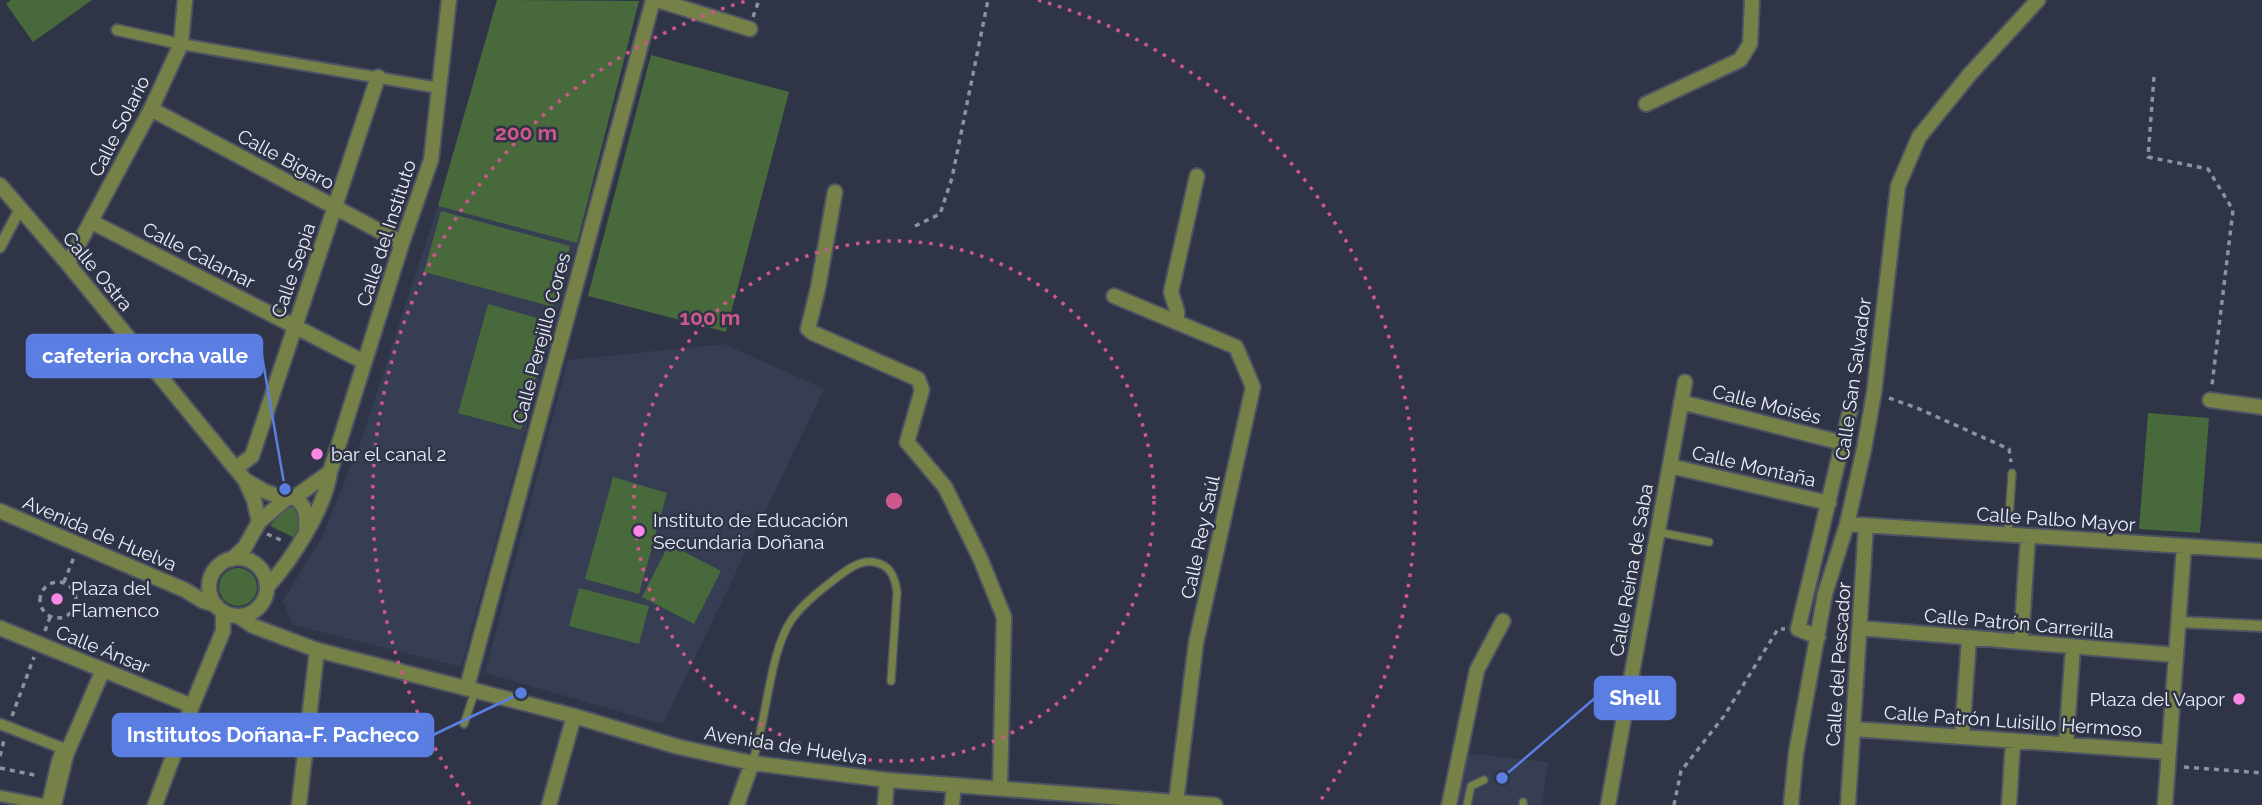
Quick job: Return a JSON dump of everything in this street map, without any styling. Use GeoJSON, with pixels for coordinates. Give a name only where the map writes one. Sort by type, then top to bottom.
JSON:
{"type":"FeatureCollection","features":[{"type":"Feature","properties":{"kind":"street","name":"Calle Solario"},"geometry":{"type":"LineString","coordinates":[[68,264],[151,109],[181,44],[185,0]]}},
{"type":"Feature","properties":{"kind":"street","name":"Calle del Instituto"},"geometry":{"type":"LineString","coordinates":[[267,587],[281,572],[306,528],[315,518],[431,160],[449,0]]}},
{"type":"Feature","properties":{"kind":"street"},"geometry":{"type":"LineString","coordinates":[[655,0],[750,29]]}},
{"type":"Feature","properties":{"kind":"street","name":"Calle Perejillo Cores"},"geometry":{"type":"LineString","coordinates":[[471,689],[655,0]]}},
{"type":"Feature","properties":{"kind":"street"},"geometry":{"type":"LineString","coordinates":[[1646,104],[1740,60],[1750,44],[1752,0]]}},
{"type":"Feature","properties":{"kind":"street","name":"Calle San Salvador"},"geometry":{"type":"LineString","coordinates":[[1791,805],[1796,753],[1825,594],[1847,524],[1874,393],[1898,186],[1919,137],[1970,74],[2038,0]]}},
{"type":"Feature","properties":{"kind":"street"},"geometry":{"type":"LineString","coordinates":[[117,30],[181,44],[439,88]]}},
{"type":"Feature","properties":{"kind":"street","name":"Calle Sepia"},"geometry":{"type":"LineString","coordinates":[[241,474],[251,456],[378,77]]}},
{"type":"Feature","properties":{"kind":"street","name":"Calle Bigaro"},"geometry":{"type":"LineString","coordinates":[[151,109],[402,243]]}},
{"type":"Feature","properties":{"kind":"street"},"geometry":{"type":"LineString","coordinates":[[1177,322],[1177,311],[1171,292],[1197,176]]}},
{"type":"Feature","properties":{"kind":"street","name":"Calle Ostra"},"geometry":{"type":"LineString","coordinates":[[0,185],[241,474],[254,500],[257,526]]}},
{"type":"Feature","properties":{"kind":"street"},"geometry":{"type":"LineString","coordinates":[[835,192],[808,329],[918,379],[922,390],[907,442],[946,487],[980,558],[1004,617],[1000,788]]}},
{"type":"Feature","properties":{"kind":"street"},"geometry":{"type":"LineString","coordinates":[[0,247],[20,209]]}},
{"type":"Feature","properties":{"kind":"street","name":"Calle Calamar"},"geometry":{"type":"LineString","coordinates":[[92,222],[364,362]]}},
{"type":"Feature","properties":{"kind":"street","name":"Calle Rey Saúl"},"geometry":{"type":"LineString","coordinates":[[1114,296],[1236,347],[1253,387],[1196,643],[1177,802]]}},
{"type":"Feature","properties":{"kind":"street","name":"Calle Reina de Saba"},"geometry":{"type":"LineString","coordinates":[[1608,805],[1685,382]]}},
{"type":"Feature","properties":{"kind":"street"},"geometry":{"type":"LineString","coordinates":[[2210,400],[2262,407]]}},
{"type":"Feature","properties":{"kind":"street","name":"Calle Moisés"},"geometry":{"type":"LineString","coordinates":[[1681,402],[1843,443]]}},
{"type":"Feature","properties":{"kind":"street"},"geometry":{"type":"LineString","coordinates":[[1818,637],[1798,629],[1850,411]]}},
{"type":"Feature","properties":{"kind":"street","name":"Calle Montaña"},"geometry":{"type":"LineString","coordinates":[[1670,466],[1829,503]]}},
{"type":"Feature","properties":{"kind":"street"},"geometry":{"type":"LineString","coordinates":[[232,559],[245,547],[257,526],[290,498],[330,472]]}},
{"type":"Feature","properties":{"kind":"street","name":"Calle Ostra"},"geometry":{"type":"LineString","coordinates":[[241,474],[264,491],[290,498]]}},
{"type":"Feature","properties":{"kind":"street"},"geometry":{"type":"LineString","coordinates":[[290,498],[307,511],[306,528]]}},
{"type":"Feature","properties":{"kind":"street","name":"Avenida de Huelva"},"geometry":{"type":"LineString","coordinates":[[0,511],[185,590],[220,608]]}},
{"type":"Feature","properties":{"kind":"street","name":"Calle Palbo Mayor"},"geometry":{"type":"LineString","coordinates":[[1847,524],[2262,551]]}},
{"type":"Feature","properties":{"kind":"street","name":"Calle del Pescador"},"geometry":{"type":"LineString","coordinates":[[1848,805],[1866,525]]}},
{"type":"Feature","properties":{"kind":"street"},"geometry":{"type":"LineString","coordinates":[[2021,642],[2028,536]]}},
{"type":"Feature","properties":{"kind":"street"},"geometry":{"type":"LineString","coordinates":[[2165,805],[2184,546]]}},
{"type":"Feature","properties":{"kind":"street"},"geometry":{"type":"LineString","coordinates":[[155,805],[223,631],[220,608],[209,587],[216,569],[223,562],[232,559],[248,560],[256,564],[266,578],[267,587],[262,604],[266,615],[282,636]]}},
{"type":"Feature","properties":{"kind":"street","name":"Avenida de Huelva"},"geometry":{"type":"LineString","coordinates":[[185,590],[209,587]]}},
{"type":"Feature","properties":{"kind":"street"},"geometry":{"type":"LineString","coordinates":[[223,631],[262,604]]}},
{"type":"Feature","properties":{"kind":"street"},"geometry":{"type":"LineString","coordinates":[[220,608],[243,617]]}},
{"type":"Feature","properties":{"kind":"street","name":"Avenida de Huelva"},"geometry":{"type":"LineString","coordinates":[[243,617],[253,626],[317,650],[574,716],[679,747],[752,763],[887,780],[1000,788],[1060,799],[1215,805]]}},
{"type":"Feature","properties":{"kind":"street"},"geometry":{"type":"LineString","coordinates":[[1449,805],[1477,670],[1503,621]]}},
{"type":"Feature","properties":{"kind":"street"},"geometry":{"type":"LineString","coordinates":[[2179,622],[2262,626]]}},
{"type":"Feature","properties":{"kind":"street","name":"Calle Ánsar"},"geometry":{"type":"LineString","coordinates":[[0,628],[192,706]]}},
{"type":"Feature","properties":{"kind":"street","name":"Calle Patrón Carrerilla"},"geometry":{"type":"LineString","coordinates":[[1859,628],[2176,655]]}},
{"type":"Feature","properties":{"kind":"street"},"geometry":{"type":"LineString","coordinates":[[1962,737],[1969,638]]}},
{"type":"Feature","properties":{"kind":"street"},"geometry":{"type":"LineString","coordinates":[[2066,744],[2073,647]]}},
{"type":"Feature","properties":{"kind":"street"},"geometry":{"type":"LineString","coordinates":[[299,805],[317,650]]}},
{"type":"Feature","properties":{"kind":"street"},"geometry":{"type":"LineString","coordinates":[[54,805],[66,755],[103,670]]}},
{"type":"Feature","properties":{"kind":"street"},"geometry":{"type":"LineString","coordinates":[[549,805],[574,716]]}},
{"type":"Feature","properties":{"kind":"street"},"geometry":{"type":"LineString","coordinates":[[0,796],[47,805],[62,748],[4,725]]}},
{"type":"Feature","properties":{"kind":"street","name":"Calle Patrón Luisillo Hermoso"},"geometry":{"type":"LineString","coordinates":[[1854,729],[2066,744],[2169,759]]}},
{"type":"Feature","properties":{"kind":"street"},"geometry":{"type":"LineString","coordinates":[[2008,805],[2013,741]]}},
{"type":"Feature","properties":{"kind":"street"},"geometry":{"type":"LineString","coordinates":[[737,805],[752,763]]}},
{"type":"Feature","properties":{"kind":"street"},"geometry":{"type":"LineString","coordinates":[[885,805],[887,780]]}},
{"type":"Feature","properties":{"kind":"street"},"geometry":{"type":"LineString","coordinates":[[952,805],[954,785]]}},
{"type":"Feature","properties":{"kind":"lane"},"geometry":{"type":"LineString","coordinates":[[2008,535],[2012,473]]}},
{"type":"Feature","properties":{"kind":"lane"},"geometry":{"type":"LineString","coordinates":[[1658,532],[1709,542]]}},
{"type":"Feature","properties":{"kind":"lane"},"geometry":{"type":"LineString","coordinates":[[752,763],[760,740],[778,649],[791,620],[808,599],[851,567],[869,561],[881,563],[891,570],[896,583],[891,681]]}},
{"type":"Feature","properties":{"kind":"lane"},"geometry":{"type":"LineString","coordinates":[[464,724],[471,689]]}},
{"type":"Feature","properties":{"kind":"lane"},"geometry":{"type":"LineString","coordinates":[[1467,805],[1471,786],[1484,780]]}},
{"type":"Feature","properties":{"kind":"path"},"geometry":{"type":"LineString","coordinates":[[915,226],[940,214],[944,202],[988,0]]}},
{"type":"Feature","properties":{"kind":"path"},"geometry":{"type":"LineString","coordinates":[[2154,77],[2148,157],[2208,169],[2233,210],[2210,400]]}},
{"type":"Feature","properties":{"kind":"path"},"geometry":{"type":"LineString","coordinates":[[1874,393],[1917,408],[2009,449],[2012,473]]}},
{"type":"Feature","properties":{"kind":"path"},"geometry":{"type":"LineString","coordinates":[[257,526],[297,547]]}},
{"type":"Feature","properties":{"kind":"path"},"geometry":{"type":"LineString","coordinates":[[64,582],[78,545]]}},
{"type":"Feature","properties":{"kind":"path"},"geometry":{"type":"LineString","coordinates":[[53,582],[64,582],[73,590],[75,607],[62,618],[50,617],[42,609],[41,593],[53,582]]}},
{"type":"Feature","properties":{"kind":"path"},"geometry":{"type":"LineString","coordinates":[[1674,805],[1681,771],[1724,716],[1778,629],[1798,629]]}},
{"type":"Feature","properties":{"kind":"path"},"geometry":{"type":"LineString","coordinates":[[0,756],[4,725],[39,644]]}},
{"type":"Feature","properties":{"kind":"path"},"geometry":{"type":"LineString","coordinates":[[2169,759],[2262,773]]}},
{"type":"Feature","properties":{"kind":"path"},"geometry":{"type":"LineString","coordinates":[[0,768],[52,779]]}},
{"type":"Feature","properties":{"kind":"shaded area"},"geometry":{"type":"Polygon","coordinates":[[[438,206],[577,243],[461,667],[293,625],[283,601],[323,535],[361,441],[438,206]]]}},
{"type":"Feature","properties":{"kind":"shaded area","name":"Instituto de Educación Secundaria Doñana"},"geometry":{"type":"Polygon","coordinates":[[[724,344],[824,389],[663,724],[485,673],[568,360],[724,344]]]}},
{"type":"Feature","properties":{"kind":"shaded area"},"geometry":{"type":"Polygon","coordinates":[[[1465,753],[1548,762],[1542,805],[1452,805],[1465,753]]]}},
{"type":"Feature","properties":{"kind":"green space"},"geometry":{"type":"Polygon","coordinates":[[[11,0],[92,0],[33,42],[6,4],[11,0]]]}},
{"type":"Feature","properties":{"kind":"green space"},"geometry":{"type":"Polygon","coordinates":[[[497,0],[639,1],[577,243],[438,206],[497,0]]]}},
{"type":"Feature","properties":{"kind":"green space"},"geometry":{"type":"Polygon","coordinates":[[[651,55],[789,92],[726,332],[588,296],[651,55]]]}},
{"type":"Feature","properties":{"kind":"green space"},"geometry":{"type":"Polygon","coordinates":[[[441,211],[570,246],[553,307],[424,272],[441,211]]]}},
{"type":"Feature","properties":{"kind":"green space"},"geometry":{"type":"Polygon","coordinates":[[[488,304],[551,322],[521,430],[458,413],[488,304]]]}},
{"type":"Feature","properties":{"kind":"green space"},"geometry":{"type":"Polygon","coordinates":[[[2148,413],[2209,418],[2200,533],[2139,529],[2148,413]]]}},
{"type":"Feature","properties":{"kind":"green space"},"geometry":{"type":"Polygon","coordinates":[[[613,477],[667,493],[639,594],[585,579],[613,477]]]}},
{"type":"Feature","properties":{"kind":"green space"},"geometry":{"type":"Polygon","coordinates":[[[295,507],[301,522],[295,538],[270,526],[284,508],[295,507]]]}},
{"type":"Feature","properties":{"kind":"green space"},"geometry":{"type":"Polygon","coordinates":[[[669,544],[721,571],[694,624],[642,597],[669,544]]]}},
{"type":"Feature","properties":{"kind":"green space"},"geometry":{"type":"Polygon","coordinates":[[[238,568],[252,573],[257,587],[252,601],[238,606],[224,601],[219,587],[224,573],[238,568]]]}},
{"type":"Feature","properties":{"kind":"green space"},"geometry":{"type":"Polygon","coordinates":[[[579,588],[649,606],[639,644],[569,626],[579,588]]]}},
{"type":"Feature","properties":{"kind":"place","name":"bar el canal 2"},"geometry":{"type":"Point","coordinates":[317,454]}},
{"type":"Feature","properties":{"kind":"place","name":"cafeteria orcha valle"},"geometry":{"type":"Point","coordinates":[285,489]}},
{"type":"Feature","properties":{"kind":"place","name":"Instituto de Educación Secundaria Doñana"},"geometry":{"type":"Point","coordinates":[639,531]}},
{"type":"Feature","properties":{"kind":"place","name":"Plaza del Flamenco"},"geometry":{"type":"Point","coordinates":[57,599]}},
{"type":"Feature","properties":{"kind":"place","name":"Institutos Doñana-F. Pacheco"},"geometry":{"type":"Point","coordinates":[521,693]}},
{"type":"Feature","properties":{"kind":"place","name":"Plaza del Vapor"},"geometry":{"type":"Point","coordinates":[2239,699]}},
{"type":"Feature","properties":{"kind":"place","name":"Shell"},"geometry":{"type":"Point","coordinates":[1502,778]}}]}
